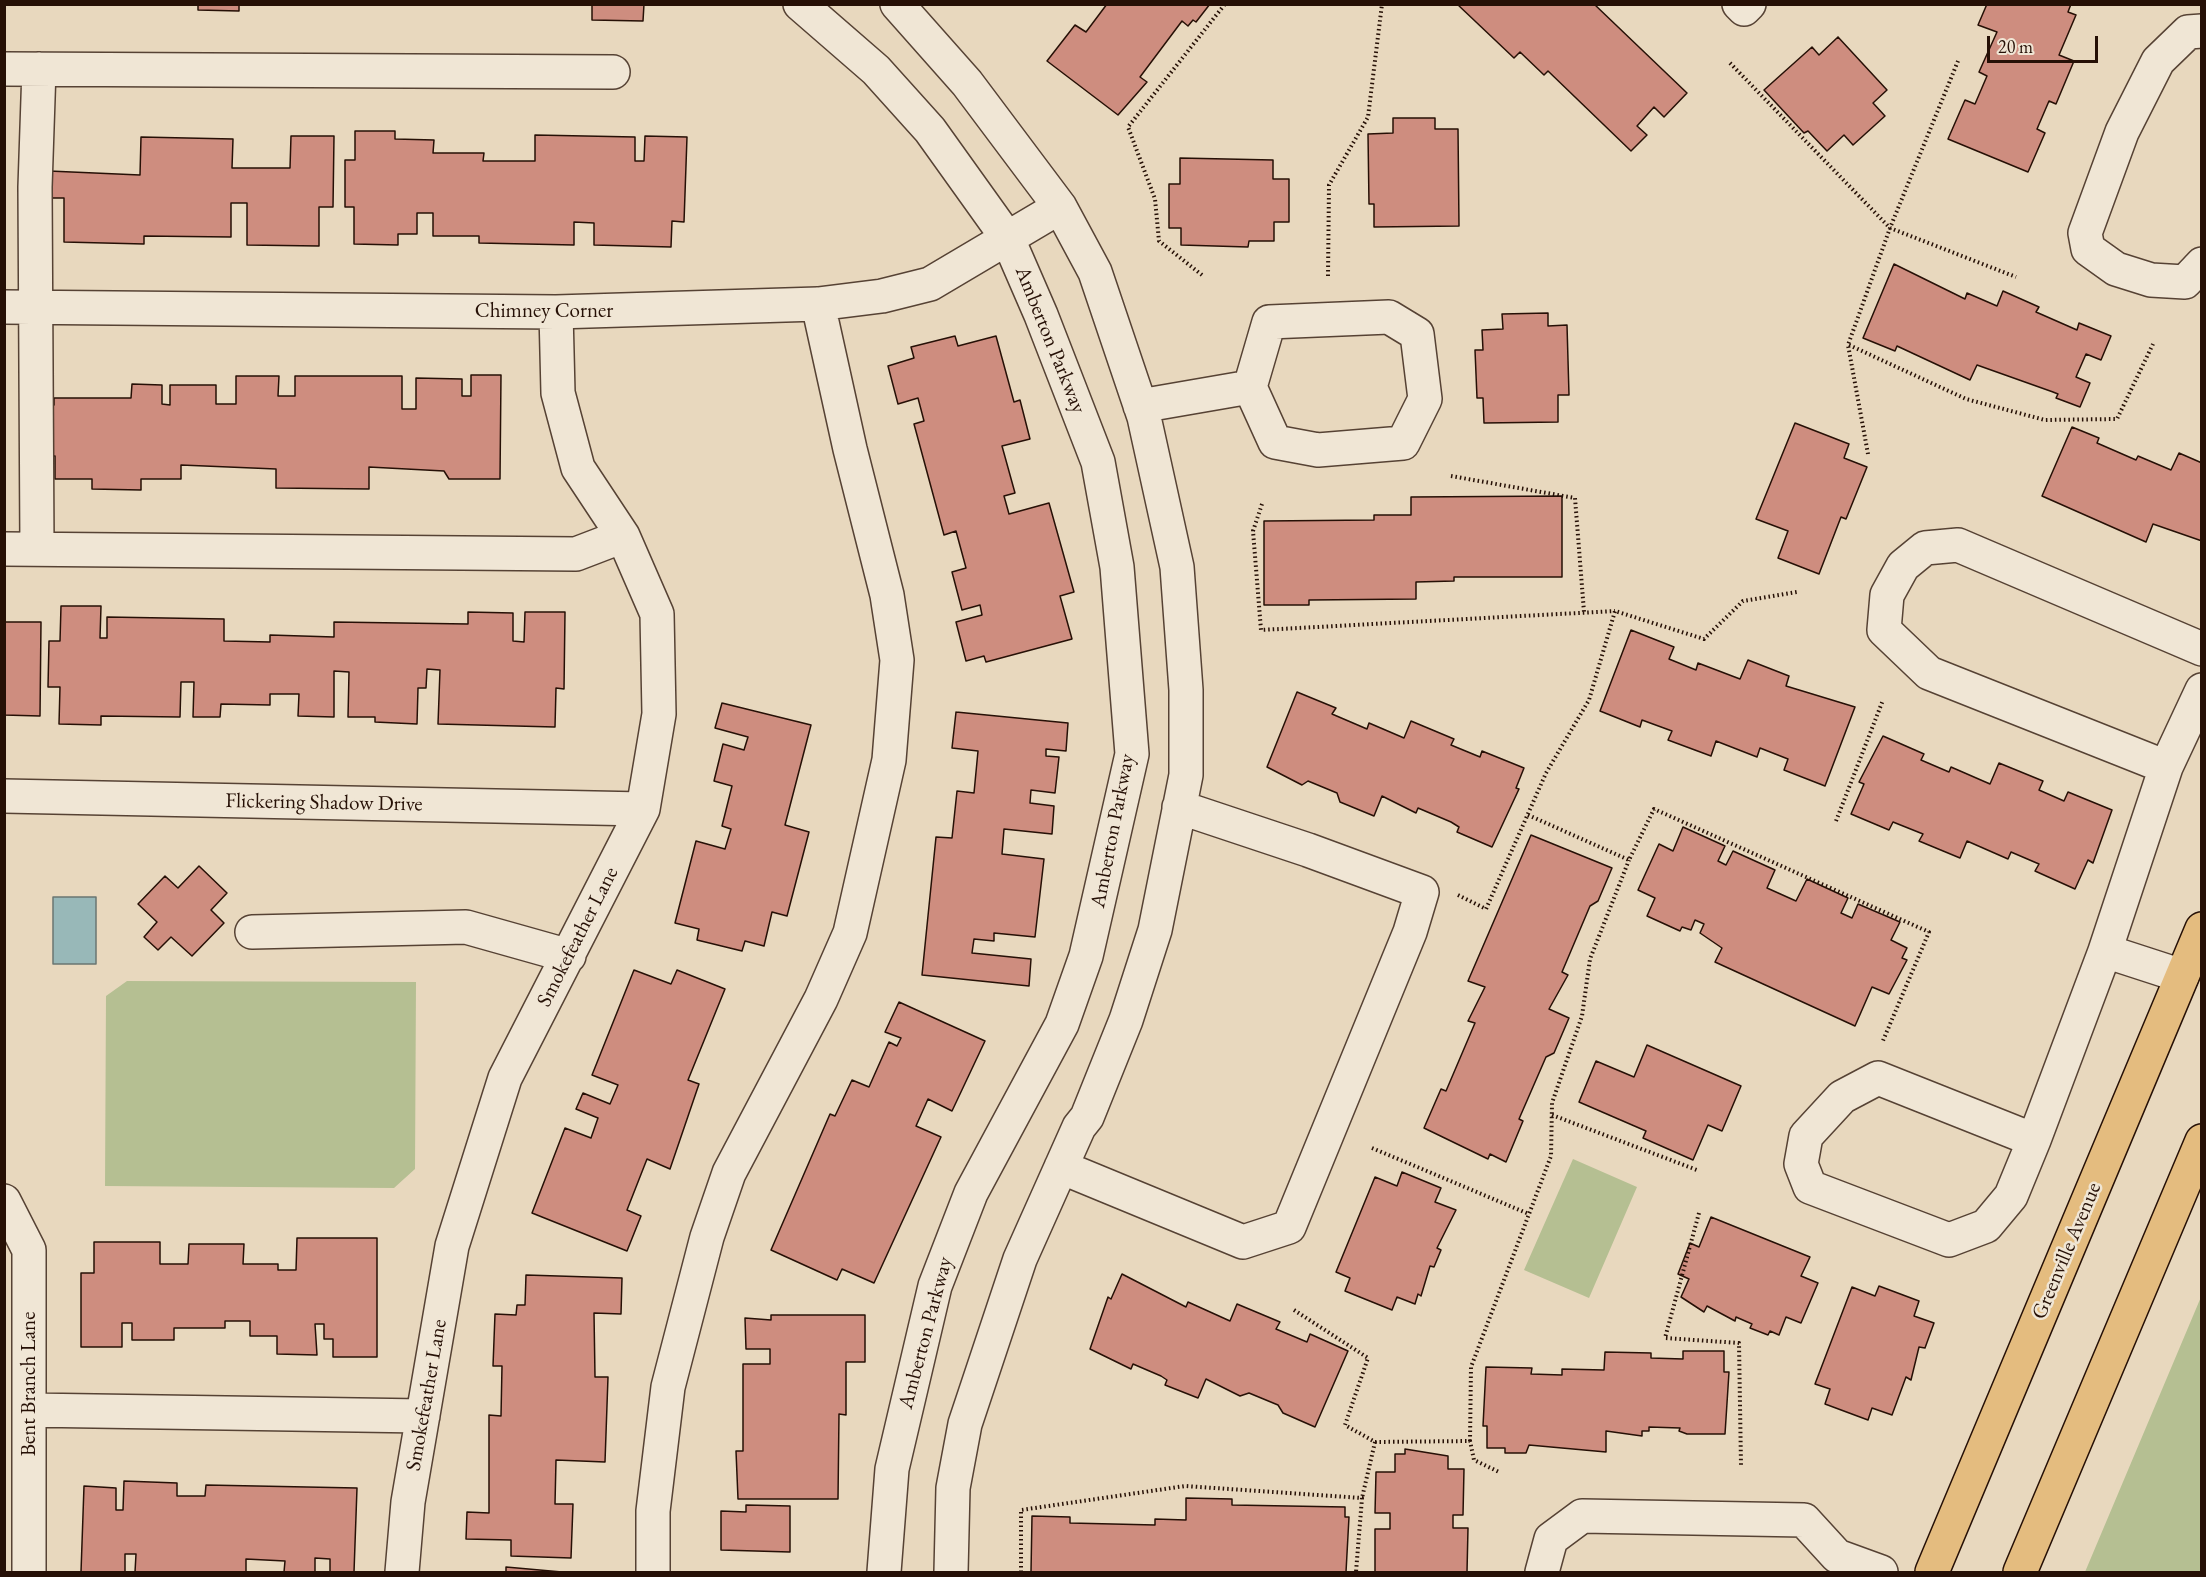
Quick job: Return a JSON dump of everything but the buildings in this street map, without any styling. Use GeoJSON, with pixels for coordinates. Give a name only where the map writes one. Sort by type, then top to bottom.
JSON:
{"type":"FeatureCollection","features":[{"type":"Feature","properties":{"kind":"main road","name":"Greenville Avenue"},"geometry":{"type":"LineString","coordinates":[[1932,1572],[2192,980],[2202,929]]}},
{"type":"Feature","properties":{"kind":"main road"},"geometry":{"type":"LineString","coordinates":[[2020,1572],[2202,1141]]}},
{"type":"Feature","properties":{"kind":"street","name":"Amberton Parkway"},"geometry":{"type":"LineString","coordinates":[[800,4],[876,70],[930,130],[1008,239],[1098,462],[1117,567],[1132,754],[1086,956],[1062,1024],[971,1193],[935,1286],[892,1469],[884,1572]]}},
{"type":"Feature","properties":{"kind":"street"},"geometry":{"type":"LineString","coordinates":[[1739,4],[1744,9],[1749,4]]}},
{"type":"Feature","properties":{"kind":"street"},"geometry":{"type":"LineString","coordinates":[[901,6],[968,83],[1060,207],[1095,272],[1140,406],[1177,567],[1186,690],[1186,774],[1155,930],[1126,1020],[1087,1117],[1079,1127],[1020,1259],[965,1425],[953,1488],[951,1572]]}},
{"type":"Feature","properties":{"kind":"street"},"geometry":{"type":"LineString","coordinates":[[2202,31],[2188,32],[2157,61],[2122,132],[2085,233],[2088,249],[2116,269],[2151,280],[2185,282],[2202,264]]}},
{"type":"Feature","properties":{"kind":"street"},"geometry":{"type":"LineString","coordinates":[[4,69],[224,72],[613,72]]}},
{"type":"Feature","properties":{"kind":"street"},"geometry":{"type":"LineString","coordinates":[[37,549],[35,187],[39,69]]}},
{"type":"Feature","properties":{"kind":"street","name":"Chimney Corner"},"geometry":{"type":"LineString","coordinates":[[4,307],[556,312],[818,304],[882,296],[930,284],[1060,207]]}},
{"type":"Feature","properties":{"kind":"street"},"geometry":{"type":"LineString","coordinates":[[653,1572],[653,1511],[668,1387],[707,1237],[729,1173],[822,999],[850,933],[889,760],[897,660],[887,595],[850,449],[818,304]]}},
{"type":"Feature","properties":{"kind":"street","name":"Smokefeather Lane"},"geometry":{"type":"LineString","coordinates":[[402,1572],[408,1502],[452,1246],[501,1090],[643,810],[659,714],[657,614],[623,536],[578,468],[558,393],[556,312]]}},
{"type":"Feature","properties":{"kind":"street"},"geometry":{"type":"LineString","coordinates":[[1389,317],[1417,334],[1425,399],[1403,443],[1318,450],[1275,442],[1250,387],[1269,322],[1389,317]]}},
{"type":"Feature","properties":{"kind":"street"},"geometry":{"type":"LineString","coordinates":[[1140,406],[1250,387]]}},
{"type":"Feature","properties":{"kind":"street"},"geometry":{"type":"LineString","coordinates":[[4,549],[576,554],[623,536]]}},
{"type":"Feature","properties":{"kind":"street"},"geometry":{"type":"LineString","coordinates":[[2166,766],[1929,673],[1884,630],[1887,595],[1903,566],[1925,548],[1958,545],[2202,649]]}},
{"type":"Feature","properties":{"kind":"street"},"geometry":{"type":"LineString","coordinates":[[2034,1140],[1878,1078],[1842,1097],[1806,1136],[1801,1164],[1810,1187],[1949,1240],[1986,1226],[2010,1196],[2034,1140],[2105,951],[2166,766],[2202,690]]}},
{"type":"Feature","properties":{"kind":"street","name":"Flickering Shadow Drive"},"geometry":{"type":"LineString","coordinates":[[4,796],[643,810]]}},
{"type":"Feature","properties":{"kind":"street"},"geometry":{"type":"LineString","coordinates":[[1061,1167],[1243,1242],[1289,1227],[1410,932],[1422,892],[1308,850],[1179,807]]}},
{"type":"Feature","properties":{"kind":"street"},"geometry":{"type":"LineString","coordinates":[[252,932],[466,927],[569,956]]}},
{"type":"Feature","properties":{"kind":"street"},"geometry":{"type":"LineString","coordinates":[[2105,951],[2192,980]]}},
{"type":"Feature","properties":{"kind":"street","name":"Bent Branch Lane"},"geometry":{"type":"LineString","coordinates":[[4,1201],[30,1250],[29,1572]]}},
{"type":"Feature","properties":{"kind":"street"},"geometry":{"type":"LineString","coordinates":[[29,1410],[423,1416]]}},
{"type":"Feature","properties":{"kind":"street"},"geometry":{"type":"LineString","coordinates":[[1542,1572],[1551,1539],[1582,1516],[1804,1520],[1831,1564],[1881,1572]]}},
{"type":"Feature","properties":{"kind":"path"},"geometry":{"type":"LineString","coordinates":[[1202,275],[1159,241],[1155,199],[1128,127],[1225,4]]}},
{"type":"Feature","properties":{"kind":"path"},"geometry":{"type":"LineString","coordinates":[[1328,276],[1329,185],[1368,117],[1382,4]]}},
{"type":"Feature","properties":{"kind":"path"},"geometry":{"type":"LineString","coordinates":[[1868,453],[1848,345],[1890,228],[1958,61]]}},
{"type":"Feature","properties":{"kind":"path"},"geometry":{"type":"LineString","coordinates":[[1730,63],[1890,228],[2016,277]]}},
{"type":"Feature","properties":{"kind":"path"},"geometry":{"type":"LineString","coordinates":[[1848,345],[1966,399],[2045,420],[2055,420],[2117,419],[2153,344]]}},
{"type":"Feature","properties":{"kind":"path"},"geometry":{"type":"LineString","coordinates":[[1451,476],[1575,498],[1584,612]]}},
{"type":"Feature","properties":{"kind":"path"},"geometry":{"type":"LineString","coordinates":[[1262,504],[1253,531],[1262,630],[1614,611],[1704,639],[1743,602],[1797,592]]}},
{"type":"Feature","properties":{"kind":"path"},"geometry":{"type":"LineString","coordinates":[[1455,894],[1486,909],[1546,773],[1589,700],[1614,611]]}},
{"type":"Feature","properties":{"kind":"path"},"geometry":{"type":"LineString","coordinates":[[1836,821],[1883,700]]}},
{"type":"Feature","properties":{"kind":"path"},"geometry":{"type":"LineString","coordinates":[[1498,1472],[1474,1460],[1470,1441],[1471,1367],[1551,1156],[1552,1104],[1582,1016],[1590,959],[1629,860],[1654,809],[1929,932],[1882,1043]]}},
{"type":"Feature","properties":{"kind":"path"},"geometry":{"type":"LineString","coordinates":[[1528,815],[1629,860]]}},
{"type":"Feature","properties":{"kind":"path"},"geometry":{"type":"LineString","coordinates":[[1552,1114],[1697,1170]]}},
{"type":"Feature","properties":{"kind":"path"},"geometry":{"type":"LineString","coordinates":[[1372,1148],[1529,1214]]}},
{"type":"Feature","properties":{"kind":"path"},"geometry":{"type":"LineString","coordinates":[[1699,1213],[1665,1338],[1739,1343],[1741,1466]]}},
{"type":"Feature","properties":{"kind":"path"},"geometry":{"type":"LineString","coordinates":[[1294,1310],[1368,1358],[1345,1425],[1375,1442],[1470,1441]]}},
{"type":"Feature","properties":{"kind":"path"},"geometry":{"type":"LineString","coordinates":[[1356,1572],[1362,1498],[1375,1442]]}},
{"type":"Feature","properties":{"kind":"path"},"geometry":{"type":"LineString","coordinates":[[1021,1572],[1021,1510],[1185,1486],[1362,1498]]}},
{"type":"Feature","properties":{"kind":"green space"},"geometry":{"type":"Polygon","coordinates":[[[127,981],[416,982],[415,1169],[394,1188],[105,1186],[106,996],[127,981]]]}},
{"type":"Feature","properties":{"kind":"green space"},"geometry":{"type":"Polygon","coordinates":[[[1573,1159],[1637,1187],[1589,1298],[1524,1270],[1573,1159]]]}},
{"type":"Feature","properties":{"kind":"green space"},"geometry":{"type":"Polygon","coordinates":[[[2201,1297],[2201,1572],[2085,1572],[2201,1297]]]}},
{"type":"Feature","properties":{"kind":"water"},"geometry":{"type":"Polygon","coordinates":[[[53,897],[96,897],[96,964],[53,964],[53,897]]]}}]}
